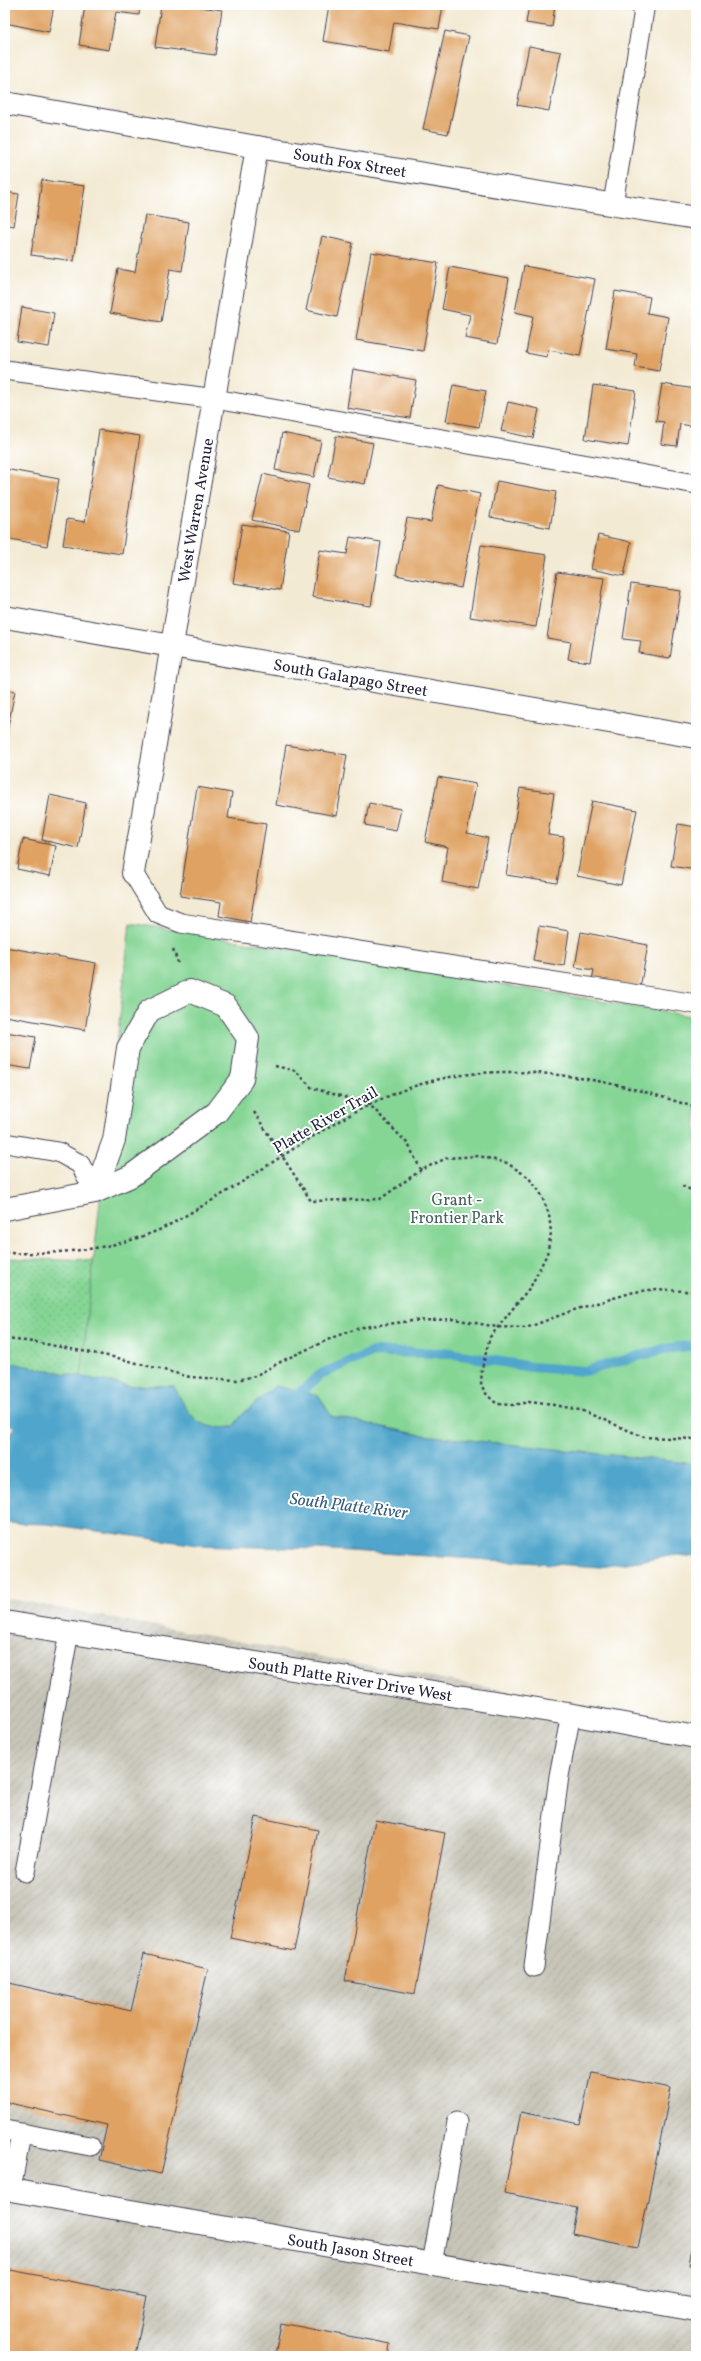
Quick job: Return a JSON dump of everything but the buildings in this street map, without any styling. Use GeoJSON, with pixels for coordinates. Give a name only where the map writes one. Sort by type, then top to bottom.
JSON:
{"type":"FeatureCollection","features":[{"type":"Feature","properties":{"kind":"street","name":"South Fox Street"},"geometry":{"type":"LineString","coordinates":[[5,103],[257,147],[696,218]]}},
{"type":"Feature","properties":{"kind":"street","name":"West Warren Avenue"},"geometry":{"type":"LineString","coordinates":[[133,873],[173,646],[257,147]]}},
{"type":"Feature","properties":{"kind":"street","name":"South Galapago Street"},"geometry":{"type":"LineString","coordinates":[[5,617],[696,737]]}},
{"type":"Feature","properties":{"kind":"street"},"geometry":{"type":"LineString","coordinates":[[5,1210],[95,1192],[131,1176],[217,1112],[242,1079],[248,1038],[226,1006],[190,990],[149,1011],[128,1048],[114,1140],[95,1192]]}},
{"type":"Feature","properties":{"kind":"street","name":"South Platte River Drive West"},"geometry":{"type":"LineString","coordinates":[[5,1622],[571,1714],[696,1737]]}},
{"type":"Feature","properties":{"kind":"street","name":"South Jason Street"},"geometry":{"type":"LineString","coordinates":[[8,2190],[696,2310]]}},
{"type":"Feature","properties":{"kind":"lane"},"geometry":{"type":"LineString","coordinates":[[613,204],[644,10],[640,5]]}},
{"type":"Feature","properties":{"kind":"lane"},"geometry":{"type":"LineString","coordinates":[[5,370],[215,399],[696,484]]}},
{"type":"Feature","properties":{"kind":"lane"},"geometry":{"type":"LineString","coordinates":[[133,873],[158,914],[181,923],[696,1004]]}},
{"type":"Feature","properties":{"kind":"lane"},"geometry":{"type":"LineString","coordinates":[[5,1144],[58,1152],[80,1164],[95,1192]]}},
{"type":"Feature","properties":{"kind":"lane"},"geometry":{"type":"LineString","coordinates":[[25,1872],[69,1632]]}},
{"type":"Feature","properties":{"kind":"lane"},"geometry":{"type":"LineString","coordinates":[[534,1967],[559,1776],[571,1714]]}},
{"type":"Feature","properties":{"kind":"lane"},"geometry":{"type":"LineString","coordinates":[[432,2264],[457,2122]]}},
{"type":"Feature","properties":{"kind":"lane"},"geometry":{"type":"LineString","coordinates":[[8,2190],[13,2132],[90,2146]]}},
{"type":"Feature","properties":{"kind":"path"},"geometry":{"type":"LineString","coordinates":[[246,1053],[282,1069],[296,1071],[312,1088],[369,1104],[408,1144],[421,1170]]}},
{"type":"Feature","properties":{"kind":"path","name":"Platte River Trail"},"geometry":{"type":"LineString","coordinates":[[5,1253],[65,1253],[115,1244],[155,1232],[227,1192],[369,1104],[414,1086],[466,1075],[501,1072],[536,1073],[572,1078],[672,1100],[696,1108]]}},
{"type":"Feature","properties":{"kind":"path"},"geometry":{"type":"LineString","coordinates":[[237,1087],[311,1201],[380,1199],[421,1170],[448,1158],[479,1156],[507,1163],[528,1176],[540,1192],[549,1214],[551,1233],[547,1254],[531,1286],[490,1337],[482,1368],[481,1384],[487,1395],[497,1404],[512,1405],[529,1402],[583,1411],[644,1437],[696,1438]]}},
{"type":"Feature","properties":{"kind":"path"},"geometry":{"type":"LineString","coordinates":[[682,1186],[696,1192]]}},
{"type":"Feature","properties":{"kind":"path"},"geometry":{"type":"LineString","coordinates":[[5,1340],[35,1342],[118,1358],[190,1377],[237,1380],[255,1376],[286,1359],[336,1336],[362,1327],[412,1321],[454,1319],[497,1327],[526,1328],[577,1308],[634,1292],[657,1289],[696,1292]]}},
{"type":"Feature","properties":{"kind":"shaded area"},"geometry":{"type":"Polygon","coordinates":[[[5,1598],[696,1726],[696,2356],[5,2356],[5,1598]]]}},
{"type":"Feature","properties":{"kind":"green space","name":"Grant - Frontier Park"},"geometry":{"type":"Polygon","coordinates":[[[130,923],[696,1017],[696,1464],[421,1435],[331,1416],[319,1396],[242,1415],[233,1427],[220,1428],[202,1424],[195,1419],[184,1406],[173,1386],[130,1386],[81,1377],[130,923]]]}},
{"type":"Feature","properties":{"kind":"green space"},"geometry":{"type":"Polygon","coordinates":[[[5,1258],[94,1261],[81,1377],[5,1362],[5,1258]]]}},
{"type":"Feature","properties":{"kind":"water","name":"South Platte River"},"geometry":{"type":"Polygon","coordinates":[[[5,1362],[130,1386],[174,1386],[184,1405],[195,1419],[210,1426],[220,1428],[233,1427],[242,1415],[275,1386],[319,1396],[331,1416],[421,1435],[696,1464],[696,1557],[677,1555],[600,1567],[317,1549],[198,1545],[47,1524],[5,1523],[5,1439],[10,1438],[14,1426],[5,1423],[5,1362]]]}},
{"type":"Feature","properties":{"kind":"waterway"},"geometry":{"type":"LineString","coordinates":[[291,1401],[321,1374],[373,1352],[449,1353],[531,1367],[585,1371],[664,1349],[696,1345]]}}]}
